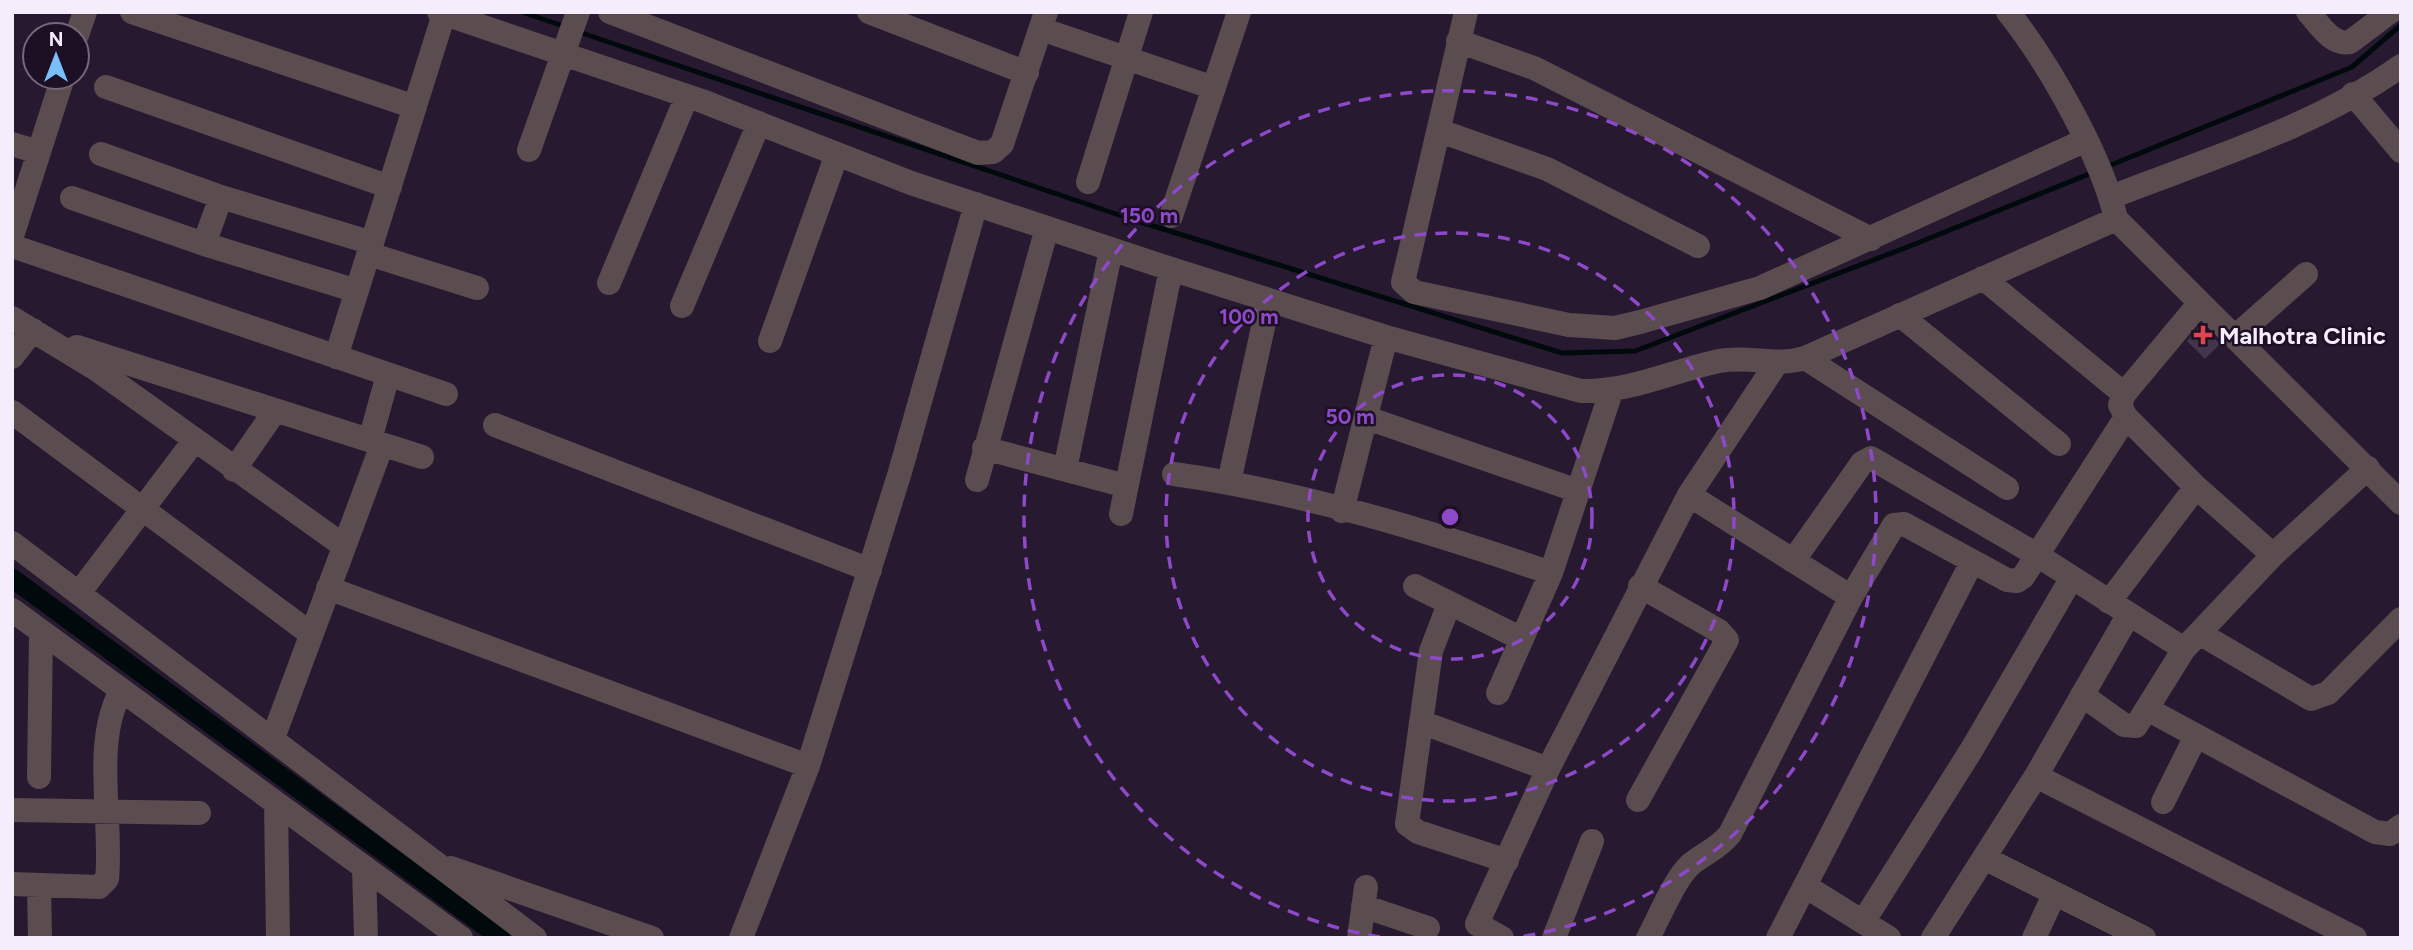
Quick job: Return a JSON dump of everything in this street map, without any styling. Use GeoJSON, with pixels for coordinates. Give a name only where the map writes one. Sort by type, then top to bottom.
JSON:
{"type":"FeatureCollection","features":[{"type":"Feature","properties":{"kind":"street"},"geometry":{"type":"LineString","coordinates":[[132,12],[415,107]]}},
{"type":"Feature","properties":{"kind":"street"},"geometry":{"type":"LineString","coordinates":[[610,12],[978,153],[993,152],[1002,144],[1044,21],[1125,60],[1214,88]]}},
{"type":"Feature","properties":{"kind":"street"},"geometry":{"type":"LineString","coordinates":[[869,12],[1027,73]]}},
{"type":"Feature","properties":{"kind":"street"},"geometry":{"type":"LineString","coordinates":[[1087,182],[1140,12]]}},
{"type":"Feature","properties":{"kind":"street"},"geometry":{"type":"LineString","coordinates":[[1171,216],[1239,12]]}},
{"type":"Feature","properties":{"kind":"street"},"geometry":{"type":"LineString","coordinates":[[1466,12],[1440,131],[1402,277],[1406,288],[1413,292],[1569,326],[1615,328],[1760,288],[2090,148]]}},
{"type":"Feature","properties":{"kind":"street"},"geometry":{"type":"LineString","coordinates":[[2008,12],[2026,35],[2090,148],[2112,201],[2199,304],[2236,336],[2401,503]]}},
{"type":"Feature","properties":{"kind":"street"},"geometry":{"type":"LineString","coordinates":[[2308,12],[2333,38],[2344,43],[2350,42],[2389,12]]}},
{"type":"Feature","properties":{"kind":"street"},"geometry":{"type":"LineString","coordinates":[[336,357],[415,107],[441,13],[571,32],[687,96],[976,204],[1171,270],[1387,337],[1561,387],[1611,392],[1719,361],[1752,359],[1776,364],[1805,358],[1983,278],[2112,201],[2269,135],[2353,94],[2401,66]]}},
{"type":"Feature","properties":{"kind":"street"},"geometry":{"type":"LineString","coordinates":[[529,150],[571,32]]}},
{"type":"Feature","properties":{"kind":"street"},"geometry":{"type":"LineString","coordinates":[[1458,41],[1534,68],[1871,239]]}},
{"type":"Feature","properties":{"kind":"street"},"geometry":{"type":"LineString","coordinates":[[106,87],[390,187]]}},
{"type":"Feature","properties":{"kind":"street"},"geometry":{"type":"LineString","coordinates":[[12,236],[58,91]]}},
{"type":"Feature","properties":{"kind":"street"},"geometry":{"type":"LineString","coordinates":[[2353,94],[2401,151]]}},
{"type":"Feature","properties":{"kind":"street"},"geometry":{"type":"LineString","coordinates":[[609,283],[687,96]]}},
{"type":"Feature","properties":{"kind":"street"},"geometry":{"type":"LineString","coordinates":[[682,306],[759,123]]}},
{"type":"Feature","properties":{"kind":"street"},"geometry":{"type":"LineString","coordinates":[[1440,131],[1547,169],[1698,246]]}},
{"type":"Feature","properties":{"kind":"street"},"geometry":{"type":"LineString","coordinates":[[12,144],[38,152]]}},
{"type":"Feature","properties":{"kind":"street"},"geometry":{"type":"LineString","coordinates":[[101,154],[477,288]]}},
{"type":"Feature","properties":{"kind":"street"},"geometry":{"type":"LineString","coordinates":[[771,341],[837,154]]}},
{"type":"Feature","properties":{"kind":"street"},"geometry":{"type":"LineString","coordinates":[[204,244],[221,197]]}},
{"type":"Feature","properties":{"kind":"street"},"geometry":{"type":"LineString","coordinates":[[72,198],[204,244],[357,290]]}},
{"type":"Feature","properties":{"kind":"street"},"geometry":{"type":"LineString","coordinates":[[741,938],[808,766],[870,570],[976,204]]}},
{"type":"Feature","properties":{"kind":"street"},"geometry":{"type":"LineString","coordinates":[[977,480],[1047,228]]}},
{"type":"Feature","properties":{"kind":"street"},"geometry":{"type":"LineString","coordinates":[[12,246],[446,394]]}},
{"type":"Feature","properties":{"kind":"street"},"geometry":{"type":"LineString","coordinates":[[1065,469],[1111,250]]}},
{"type":"Feature","properties":{"kind":"street"},"geometry":{"type":"LineString","coordinates":[[1121,513],[1171,270]]}},
{"type":"Feature","properties":{"kind":"street"},"geometry":{"type":"LineString","coordinates":[[2236,336],[2306,274]]}},
{"type":"Feature","properties":{"kind":"street"},"geometry":{"type":"LineString","coordinates":[[1983,278],[2125,406],[2196,487],[2273,555]]}},
{"type":"Feature","properties":{"kind":"street"},"geometry":{"type":"LineString","coordinates":[[1229,482],[1269,300]]}},
{"type":"Feature","properties":{"kind":"street"},"geometry":{"type":"LineString","coordinates":[[1648,938],[1682,875],[1691,865],[1721,845],[1730,834],[1851,597],[1890,531],[1898,523],[2012,582],[2023,577],[2125,406],[2199,304]]}},
{"type":"Feature","properties":{"kind":"street"},"geometry":{"type":"LineString","coordinates":[[1900,315],[2059,444]]}},
{"type":"Feature","properties":{"kind":"street"},"geometry":{"type":"LineString","coordinates":[[12,357],[30,328]]}},
{"type":"Feature","properties":{"kind":"street"},"geometry":{"type":"LineString","coordinates":[[30,328],[275,411],[422,457]]}},
{"type":"Feature","properties":{"kind":"street"},"geometry":{"type":"LineString","coordinates":[[30,328],[96,369],[344,546]]}},
{"type":"Feature","properties":{"kind":"street"},"geometry":{"type":"LineString","coordinates":[[1342,511],[1387,337]]}},
{"type":"Feature","properties":{"kind":"street"},"geometry":{"type":"LineString","coordinates":[[1805,358],[2007,488]]}},
{"type":"Feature","properties":{"kind":"street"},"geometry":{"type":"LineString","coordinates":[[1502,938],[1474,931],[1548,769],[1689,495],[1776,364]]}},
{"type":"Feature","properties":{"kind":"street"},"geometry":{"type":"LineString","coordinates":[[272,738],[344,546],[376,442],[388,375]]}},
{"type":"Feature","properties":{"kind":"street"},"geometry":{"type":"LineString","coordinates":[[1498,693],[1550,573],[1611,392]]}},
{"type":"Feature","properties":{"kind":"street"},"geometry":{"type":"LineString","coordinates":[[234,470],[275,411]]}},
{"type":"Feature","properties":{"kind":"street"},"geometry":{"type":"LineString","coordinates":[[12,412],[311,634]]}},
{"type":"Feature","properties":{"kind":"street"},"geometry":{"type":"LineString","coordinates":[[1367,418],[1578,491]]}},
{"type":"Feature","properties":{"kind":"street"},"geometry":{"type":"LineString","coordinates":[[495,425],[870,570]]}},
{"type":"Feature","properties":{"kind":"street"},"geometry":{"type":"LineString","coordinates":[[79,593],[194,441]]}},
{"type":"Feature","properties":{"kind":"street"},"geometry":{"type":"LineString","coordinates":[[984,448],[1126,486]]}},
{"type":"Feature","properties":{"kind":"street"},"geometry":{"type":"LineString","coordinates":[[1793,561],[1862,463],[1871,458],[2037,555],[2119,608],[2311,699],[2328,693],[2401,619]]}},
{"type":"Feature","properties":{"kind":"street"},"geometry":{"type":"LineString","coordinates":[[2082,695],[2130,727],[2140,722],[2191,641],[2273,555],[2368,468]]}},
{"type":"Feature","properties":{"kind":"street"},"geometry":{"type":"LineString","coordinates":[[1174,474],[1229,482],[1422,529],[1550,573]]}},
{"type":"Feature","properties":{"kind":"street"},"geometry":{"type":"LineString","coordinates":[[1933,938],[2036,776],[2082,695],[2119,608],[2196,487]]}},
{"type":"Feature","properties":{"kind":"street"},"geometry":{"type":"LineString","coordinates":[[1689,495],[1851,597]]}},
{"type":"Feature","properties":{"kind":"street"},"geometry":{"type":"LineString","coordinates":[[12,543],[535,938]]}},
{"type":"Feature","properties":{"kind":"street"},"geometry":{"type":"LineString","coordinates":[[1778,938],[1972,562]]}},
{"type":"Feature","properties":{"kind":"street"},"geometry":{"type":"LineString","coordinates":[[1863,922],[1972,749],[2071,579]]}},
{"type":"Feature","properties":{"kind":"street"},"geometry":{"type":"LineString","coordinates":[[1415,586],[1522,639]]}},
{"type":"Feature","properties":{"kind":"street"},"geometry":{"type":"LineString","coordinates":[[1638,800],[1727,640],[1719,631],[1640,586]]}},
{"type":"Feature","properties":{"kind":"street"},"geometry":{"type":"LineString","coordinates":[[328,588],[808,766]]}},
{"type":"Feature","properties":{"kind":"street"},"geometry":{"type":"LineString","coordinates":[[1450,604],[1431,652],[1407,824],[1418,832],[1507,861]]}},
{"type":"Feature","properties":{"kind":"street"},"geometry":{"type":"LineString","coordinates":[[12,610],[364,867],[432,927],[461,938]]}},
{"type":"Feature","properties":{"kind":"street"},"geometry":{"type":"LineString","coordinates":[[39,777],[41,632]]}},
{"type":"Feature","properties":{"kind":"street"},"geometry":{"type":"LineString","coordinates":[[12,884],[99,887],[104,884],[108,868],[108,729],[121,691]]}},
{"type":"Feature","properties":{"kind":"street"},"geometry":{"type":"LineString","coordinates":[[2147,709],[2375,832],[2397,837]]}},
{"type":"Feature","properties":{"kind":"street"},"geometry":{"type":"LineString","coordinates":[[1420,722],[1548,769]]}},
{"type":"Feature","properties":{"kind":"street"},"geometry":{"type":"LineString","coordinates":[[2163,802],[2196,736]]}},
{"type":"Feature","properties":{"kind":"street"},"geometry":{"type":"LineString","coordinates":[[2036,776],[2355,938]]}},
{"type":"Feature","properties":{"kind":"street"},"geometry":{"type":"LineString","coordinates":[[276,803],[278,938]]}},
{"type":"Feature","properties":{"kind":"street"},"geometry":{"type":"LineString","coordinates":[[12,810],[199,813]]}},
{"type":"Feature","properties":{"kind":"street"},"geometry":{"type":"LineString","coordinates":[[1554,938],[1592,841]]}},
{"type":"Feature","properties":{"kind":"street"},"geometry":{"type":"LineString","coordinates":[[1984,858],[2144,938]]}},
{"type":"Feature","properties":{"kind":"street"},"geometry":{"type":"LineString","coordinates":[[433,862],[652,938]]}},
{"type":"Feature","properties":{"kind":"street"},"geometry":{"type":"LineString","coordinates":[[364,867],[366,938]]}},
{"type":"Feature","properties":{"kind":"street"},"geometry":{"type":"LineString","coordinates":[[39,885],[40,938]]}},
{"type":"Feature","properties":{"kind":"street"},"geometry":{"type":"LineString","coordinates":[[1805,886],[1889,938]]}},
{"type":"Feature","properties":{"kind":"street"},"geometry":{"type":"LineString","coordinates":[[2034,938],[2054,895]]}},
{"type":"Feature","properties":{"kind":"street"},"geometry":{"type":"LineString","coordinates":[[1359,938],[1365,897],[1428,928]]}},
{"type":"Feature","properties":{"kind":"building"},"geometry":{"type":"Polygon","coordinates":[[[2201,325],[2220,344],[2205,359],[2187,341],[2201,325]]]}},
{"type":"Feature","properties":{"kind":"waterway"},"geometry":{"type":"LineString","coordinates":[[522,12],[566,27]]}},
{"type":"Feature","properties":{"kind":"waterway"},"geometry":{"type":"LineString","coordinates":[[2106,167],[2352,67],[2401,25]]}},
{"type":"Feature","properties":{"kind":"waterway"},"geometry":{"type":"LineString","coordinates":[[579,32],[1131,219],[1562,353],[1635,351],[2094,172]]}},
{"type":"Feature","properties":{"kind":"waterway"},"geometry":{"type":"LineString","coordinates":[[12,578],[501,938]]}},
{"type":"Feature","properties":{"kind":"place","name":"Malhotra Clinic"},"geometry":{"type":"Point","coordinates":[2203,335]}}]}
